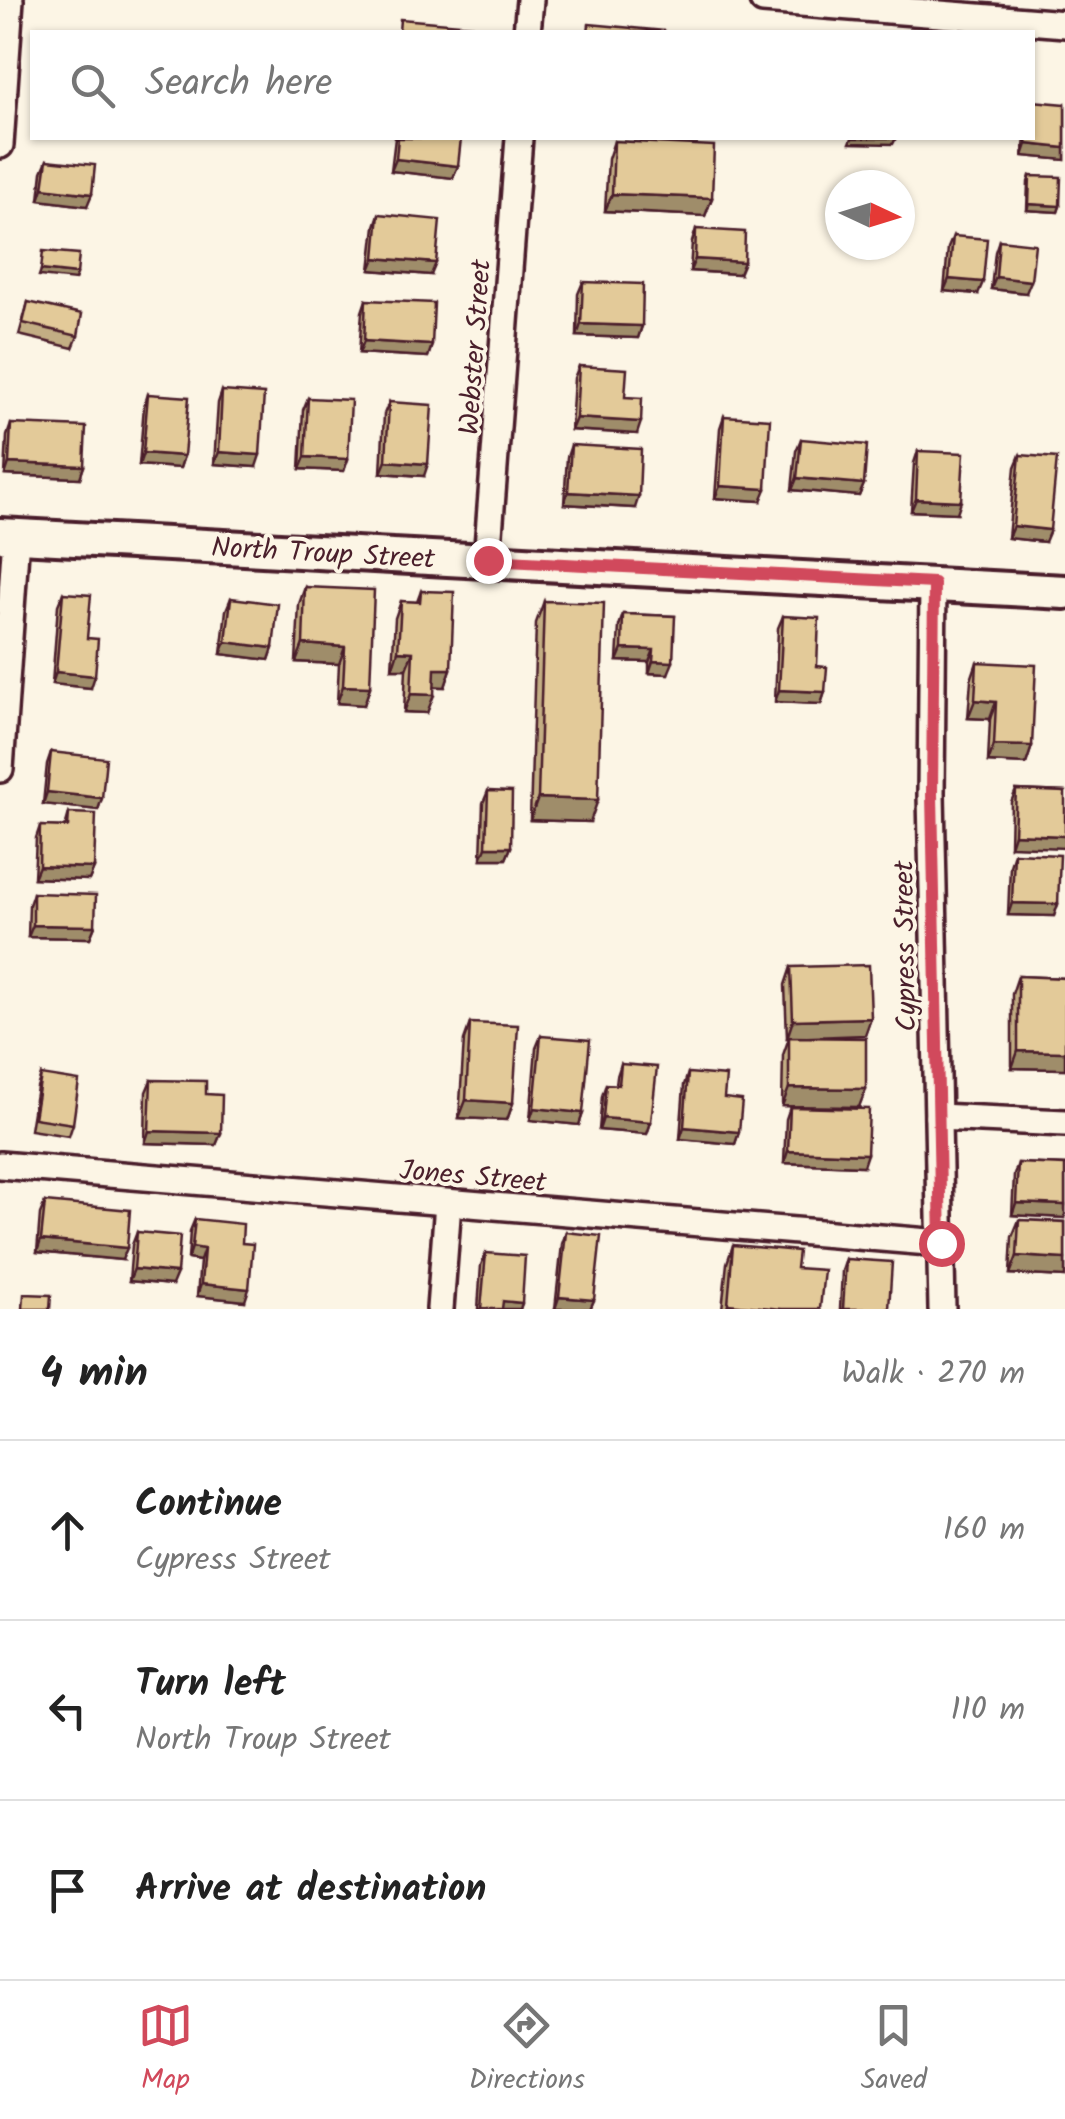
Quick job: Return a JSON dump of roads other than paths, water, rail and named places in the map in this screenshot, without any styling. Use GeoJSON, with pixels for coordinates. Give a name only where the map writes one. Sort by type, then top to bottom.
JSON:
{"type":"FeatureCollection","features":[{"type":"Feature","properties":{"kind":"street"},"geometry":{"type":"LineString","coordinates":[[0,145],[10,0]]}},
{"type":"Feature","properties":{"kind":"street"},"geometry":{"type":"LineString","coordinates":[[528,30],[530,0]]}},
{"type":"Feature","properties":{"kind":"street"},"geometry":{"type":"LineString","coordinates":[[763,0],[1065,24]]}},
{"type":"Feature","properties":{"kind":"street","name":"Webster Street"},"geometry":{"type":"LineString","coordinates":[[488,560],[520,140]]}},
{"type":"Feature","properties":{"kind":"street"},"geometry":{"type":"LineString","coordinates":[[0,769],[8,535]]}},
{"type":"Feature","properties":{"kind":"street","name":"North Troup Street"},"geometry":{"type":"LineString","coordinates":[[8,535],[1065,592]]}},
{"type":"Feature","properties":{"kind":"street","name":"Cypress Street"},"geometry":{"type":"LineString","coordinates":[[934,583],[932,794],[942,1309]]}},
{"type":"Feature","properties":{"kind":"street"},"geometry":{"type":"LineString","coordinates":[[938,1117],[1065,1123]]}},
{"type":"Feature","properties":{"kind":"street","name":"Jones Street"},"geometry":{"type":"LineString","coordinates":[[0,1166],[941,1243]]}},
{"type":"Feature","properties":{"kind":"street"},"geometry":{"type":"LineString","coordinates":[[440,1309],[448,1203]]}}]}
